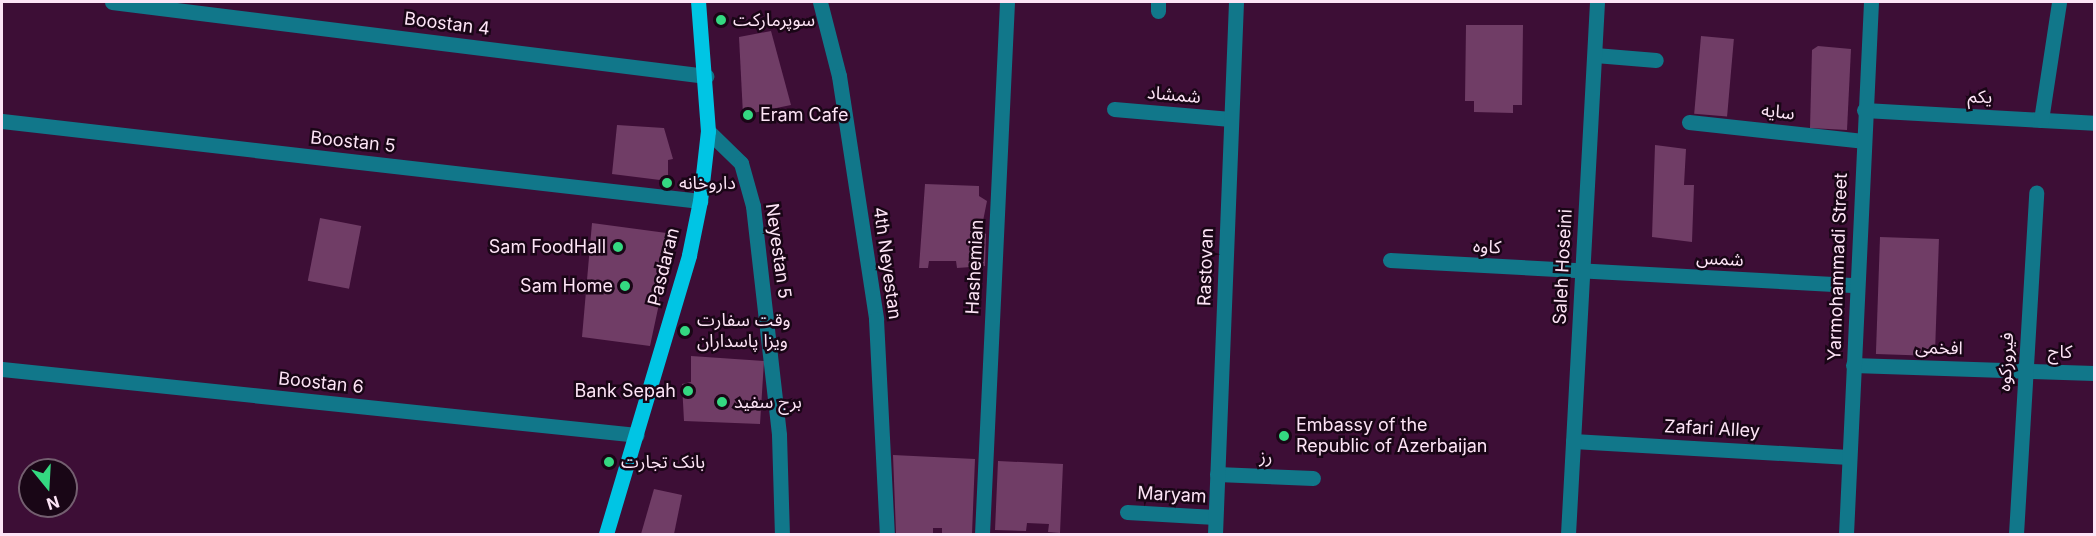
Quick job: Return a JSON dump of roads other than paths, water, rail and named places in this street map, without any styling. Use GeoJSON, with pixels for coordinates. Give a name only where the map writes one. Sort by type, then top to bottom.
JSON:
{"type":"FeatureCollection","features":[{"type":"Feature","properties":{"kind":"main road","name":"Pasdaran"},"geometry":{"type":"LineString","coordinates":[[606,534],[637,435],[700,201],[708,131],[706,76],[698,2]]}},
{"type":"Feature","properties":{"kind":"street","name":"Boostan 4"},"geometry":{"type":"LineString","coordinates":[[112,2],[706,76]]}},
{"type":"Feature","properties":{"kind":"street","name":"4th Neyestan"},"geometry":{"type":"LineString","coordinates":[[820,2],[839,76],[876,319],[886,534]]}},
{"type":"Feature","properties":{"kind":"street","name":"Hashemian"},"geometry":{"type":"LineString","coordinates":[[982,534],[1007,2]]}},
{"type":"Feature","properties":{"kind":"street","name":"Rastovan"},"geometry":{"type":"LineString","coordinates":[[1215,534],[1236,2]]}},
{"type":"Feature","properties":{"kind":"street","name":"Saleh Hoseini"},"geometry":{"type":"LineString","coordinates":[[1568,534],[1598,2]]}},
{"type":"Feature","properties":{"kind":"street","name":"Yarmohammadi Street"},"geometry":{"type":"LineString","coordinates":[[1846,534],[1864,110],[1871,2]]}},
{"type":"Feature","properties":{"kind":"street"},"geometry":{"type":"LineString","coordinates":[[2042,120],[2059,2]]}},
{"type":"Feature","properties":{"kind":"street"},"geometry":{"type":"LineString","coordinates":[[1594,55],[1656,60]]}},
{"type":"Feature","properties":{"kind":"street","name":"شمشاد"},"geometry":{"type":"LineString","coordinates":[[1114,109],[1231,119]]}},
{"type":"Feature","properties":{"kind":"street","name":"یکم"},"geometry":{"type":"LineString","coordinates":[[1864,110],[2094,123]]}},
{"type":"Feature","properties":{"kind":"street","name":"Boostan 5"},"geometry":{"type":"LineString","coordinates":[[2,121],[700,201]]}},
{"type":"Feature","properties":{"kind":"street","name":"سایه"},"geometry":{"type":"LineString","coordinates":[[1689,122],[1863,141]]}},
{"type":"Feature","properties":{"kind":"street","name":"Neyestan 5"},"geometry":{"type":"LineString","coordinates":[[708,131],[741,163],[753,206],[779,435],[782,534]]}},
{"type":"Feature","properties":{"kind":"street","name":"فیروزکوه"},"geometry":{"type":"LineString","coordinates":[[2016,534],[2037,193]]}},
{"type":"Feature","properties":{"kind":"street","name":"کاوه"},"geometry":{"type":"LineString","coordinates":[[1390,260],[1582,272]]}},
{"type":"Feature","properties":{"kind":"street","name":"شمس"},"geometry":{"type":"LineString","coordinates":[[1582,272],[1856,285]]}},
{"type":"Feature","properties":{"kind":"street","name":"افخمی"},"geometry":{"type":"LineString","coordinates":[[1853,365],[2025,370]]}},
{"type":"Feature","properties":{"kind":"street","name":"Boostan 6"},"geometry":{"type":"LineString","coordinates":[[2,369],[637,435]]}},
{"type":"Feature","properties":{"kind":"street","name":"کاج"},"geometry":{"type":"LineString","coordinates":[[2025,370],[2094,373]]}},
{"type":"Feature","properties":{"kind":"street","name":"Zafari Alley"},"geometry":{"type":"LineString","coordinates":[[1573,441],[1849,457]]}},
{"type":"Feature","properties":{"kind":"street","name":"رز"},"geometry":{"type":"LineString","coordinates":[[1217,474],[1313,478]]}},
{"type":"Feature","properties":{"kind":"street","name":"Maryam"},"geometry":{"type":"LineString","coordinates":[[1127,512],[1215,517]]}},
{"type":"Feature","properties":{"kind":"place","name":"سوپرمارکت"},"geometry":{"type":"Point","coordinates":[721,20]}},
{"type":"Feature","properties":{"kind":"place","name":"Eram Cafe"},"geometry":{"type":"Point","coordinates":[748,115]}},
{"type":"Feature","properties":{"kind":"place","name":"داروخانه"},"geometry":{"type":"Point","coordinates":[667,183]}},
{"type":"Feature","properties":{"kind":"place","name":"Sam FoodHall"},"geometry":{"type":"Point","coordinates":[618,247]}},
{"type":"Feature","properties":{"kind":"place","name":"Sam Home"},"geometry":{"type":"Point","coordinates":[625,286]}},
{"type":"Feature","properties":{"kind":"place","name":"وقت سفارت ویزا پاسداران"},"geometry":{"type":"Point","coordinates":[685,331]}},
{"type":"Feature","properties":{"kind":"place","name":"Bank Sepah"},"geometry":{"type":"Point","coordinates":[688,391]}},
{"type":"Feature","properties":{"kind":"place","name":"برج سفید"},"geometry":{"type":"Point","coordinates":[722,402]}},
{"type":"Feature","properties":{"kind":"place","name":"Embassy of the Republic of Azerbaijan"},"geometry":{"type":"Point","coordinates":[1284,436]}},
{"type":"Feature","properties":{"kind":"place","name":"بانک تجارت"},"geometry":{"type":"Point","coordinates":[609,462]}}]}
